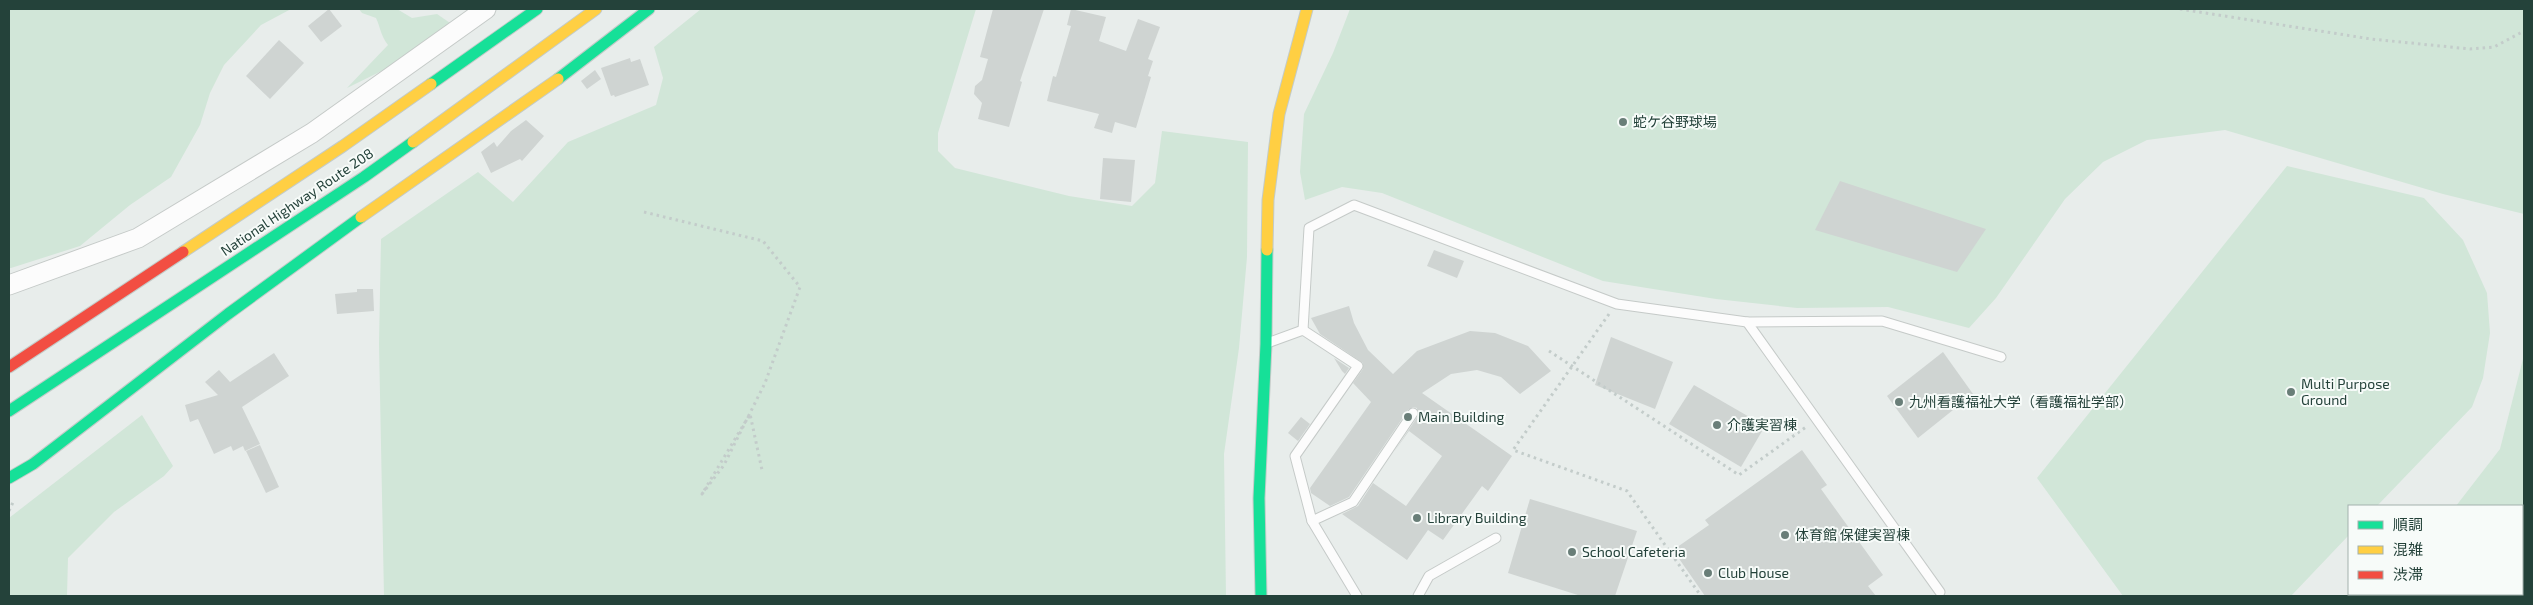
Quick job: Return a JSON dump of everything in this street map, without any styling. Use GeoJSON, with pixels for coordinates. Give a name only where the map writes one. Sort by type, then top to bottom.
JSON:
{"type":"FeatureCollection","features":[{"type":"Feature","properties":{"kind":"main road","name":"National Highway Route 208"},"geometry":{"type":"LineString","coordinates":[[9,367],[343,146],[537,9]]}},
{"type":"Feature","properties":{"kind":"main road","name":"National Highway Route 208"},"geometry":{"type":"LineString","coordinates":[[9,411],[364,177],[596,9]]}},
{"type":"Feature","properties":{"kind":"main road"},"geometry":{"type":"LineString","coordinates":[[9,478],[34,464],[329,239],[556,81],[649,9]]}},
{"type":"Feature","properties":{"kind":"main road"},"geometry":{"type":"LineString","coordinates":[[1261,596],[1259,498],[1266,344],[1270,181],[1279,114],[1307,9]]}},
{"type":"Feature","properties":{"kind":"street"},"geometry":{"type":"LineString","coordinates":[[9,285],[138,238],[312,133],[486,9]]}},
{"type":"Feature","properties":{"kind":"lane"},"geometry":{"type":"LineString","coordinates":[[1303,330],[1309,228],[1354,205],[1617,304],[1746,322],[1882,321],[2001,357]]}},
{"type":"Feature","properties":{"kind":"lane"},"geometry":{"type":"LineString","coordinates":[[1746,322],[1940,592]]}},
{"type":"Feature","properties":{"kind":"lane"},"geometry":{"type":"LineString","coordinates":[[1266,344],[1303,330]]}},
{"type":"Feature","properties":{"kind":"lane"},"geometry":{"type":"LineString","coordinates":[[1303,330],[1358,366],[1295,456],[1312,521],[1356,596]]}},
{"type":"Feature","properties":{"kind":"lane"},"geometry":{"type":"LineString","coordinates":[[1312,521],[1353,502],[1413,413]]}},
{"type":"Feature","properties":{"kind":"lane"},"geometry":{"type":"LineString","coordinates":[[1418,596],[1429,576],[1496,538]]}},
{"type":"Feature","properties":{"kind":"path"},"geometry":{"type":"LineString","coordinates":[[2180,9],[2371,39],[2470,49],[2494,47],[2524,30]]}},
{"type":"Feature","properties":{"kind":"path"},"geometry":{"type":"LineString","coordinates":[[644,212],[764,241],[800,287],[764,383],[750,414],[724,466],[702,494],[750,414]]}},
{"type":"Feature","properties":{"kind":"path"},"geometry":{"type":"LineString","coordinates":[[1617,304],[1513,450],[1626,491],[1701,596]]}},
{"type":"Feature","properties":{"kind":"path"},"geometry":{"type":"LineString","coordinates":[[1549,351],[1739,475],[1817,419]]}},
{"type":"Feature","properties":{"kind":"path"},"geometry":{"type":"LineString","coordinates":[[750,414],[762,470]]}},
{"type":"Feature","properties":{"kind":"green space"},"geometry":{"type":"Polygon","coordinates":[[[9,9],[291,9],[261,25],[224,65],[210,93],[200,125],[171,177],[130,205],[80,246],[9,268],[9,9]]]}},
{"type":"Feature","properties":{"kind":"green space"},"geometry":{"type":"Polygon","coordinates":[[[359,9],[397,9],[412,18],[437,14],[453,25],[404,60],[347,88],[388,45],[376,18],[362,13],[359,9]]]}},
{"type":"Feature","properties":{"kind":"green space"},"geometry":{"type":"Polygon","coordinates":[[[701,9],[976,9],[938,133],[938,151],[955,168],[1069,196],[1132,206],[1155,183],[1162,131],[1248,142],[1247,257],[1239,348],[1224,454],[1226,596],[384,596],[379,344],[381,239],[478,172],[513,202],[568,142],[656,105],[663,78],[654,47],[701,9]]]}},
{"type":"Feature","properties":{"kind":"green space"},"geometry":{"type":"Polygon","coordinates":[[[1350,9],[2524,9],[2524,214],[2443,194],[2225,130],[2147,140],[2103,162],[2065,199],[1996,298],[1969,328],[1888,307],[1797,308],[1716,299],[1603,281],[1382,193],[1342,187],[1305,200],[1300,172],[1304,114],[1333,53],[1350,9]]]}},
{"type":"Feature","properties":{"kind":"green space","name":"Multi Purpose Ground"},"geometry":{"type":"Polygon","coordinates":[[[2287,166],[2424,198],[2463,240],[2487,293],[2490,333],[2483,378],[2472,407],[2378,505],[2348,505],[2348,536],[2291,596],[2123,596],[2037,478],[2287,166]]]}},
{"type":"Feature","properties":{"kind":"green space"},"geometry":{"type":"Polygon","coordinates":[[[2524,355],[2524,596],[2387,596],[2523,595],[2523,505],[2457,505],[2500,449],[2524,355]]]}},
{"type":"Feature","properties":{"kind":"green space"},"geometry":{"type":"Polygon","coordinates":[[[142,415],[173,466],[164,476],[114,512],[68,558],[67,596],[9,596],[9,518],[142,415]]]}},
{"type":"Feature","properties":{"kind":"building"},"geometry":{"type":"Polygon","coordinates":[[[329,9],[342,26],[321,42],[308,26],[329,9]]]}},
{"type":"Feature","properties":{"kind":"building"},"geometry":{"type":"Polygon","coordinates":[[[993,9],[1044,9],[1020,81],[1022,82],[1009,127],[978,119],[982,103],[974,94],[975,86],[982,80],[988,59],[980,57],[993,9]]]}},
{"type":"Feature","properties":{"kind":"building"},"geometry":{"type":"Polygon","coordinates":[[[1071,9],[1106,17],[1099,41],[1126,51],[1138,19],[1160,27],[1148,59],[1153,61],[1148,76],[1151,77],[1136,128],[1115,122],[1112,133],[1094,128],[1099,114],[1047,101],[1053,76],[1056,77],[1071,26],[1067,25],[1071,9]]]}},
{"type":"Feature","properties":{"kind":"building"},"geometry":{"type":"Polygon","coordinates":[[[279,40],[304,63],[270,99],[246,76],[279,40]]]}},
{"type":"Feature","properties":{"kind":"building"},"geometry":{"type":"Polygon","coordinates":[[[630,58],[631,62],[640,59],[649,85],[615,97],[614,95],[611,96],[601,68],[630,58]]]}},
{"type":"Feature","properties":{"kind":"building"},"geometry":{"type":"Polygon","coordinates":[[[595,70],[601,79],[587,89],[581,81],[595,70]]]}},
{"type":"Feature","properties":{"kind":"building"},"geometry":{"type":"Polygon","coordinates":[[[526,120],[544,136],[522,161],[520,159],[491,173],[481,152],[494,142],[497,147],[511,131],[526,120]]]}},
{"type":"Feature","properties":{"kind":"building"},"geometry":{"type":"Polygon","coordinates":[[[1103,158],[1135,160],[1131,202],[1100,199],[1103,158]]]}},
{"type":"Feature","properties":{"kind":"building"},"geometry":{"type":"Polygon","coordinates":[[[1840,181],[1986,229],[1957,272],[1815,230],[1840,181]]]}},
{"type":"Feature","properties":{"kind":"building"},"geometry":{"type":"Polygon","coordinates":[[[1434,250],[1464,261],[1457,278],[1427,266],[1434,250]]]}},
{"type":"Feature","properties":{"kind":"building"},"geometry":{"type":"Polygon","coordinates":[[[357,289],[373,289],[374,311],[337,314],[335,294],[357,292],[357,289]]]}},
{"type":"Feature","properties":{"kind":"building","name":"Main Building"},"geometry":{"type":"Polygon","coordinates":[[[1349,306],[1354,323],[1368,350],[1393,374],[1417,351],[1470,331],[1495,333],[1528,346],[1551,371],[1520,394],[1501,377],[1477,370],[1451,374],[1422,393],[1512,456],[1488,491],[1482,486],[1443,540],[1428,530],[1407,560],[1342,514],[1358,506],[1373,483],[1406,506],[1442,456],[1409,431],[1394,452],[1418,416],[1417,408],[1413,407],[1408,410],[1349,497],[1330,506],[1311,493],[1310,488],[1371,402],[1353,383],[1363,369],[1363,363],[1320,334],[1311,318],[1349,306]]]}},
{"type":"Feature","properties":{"kind":"building"},"geometry":{"type":"Polygon","coordinates":[[[1611,337],[1673,362],[1655,409],[1595,385],[1611,337]]]}},
{"type":"Feature","properties":{"kind":"building"},"geometry":{"type":"Polygon","coordinates":[[[1943,352],[1973,394],[1918,438],[1887,396],[1943,352]]]}},
{"type":"Feature","properties":{"kind":"building"},"geometry":{"type":"Polygon","coordinates":[[[274,353],[289,376],[242,407],[260,444],[245,451],[243,446],[233,451],[231,446],[214,454],[198,419],[190,422],[185,405],[218,395],[205,382],[219,370],[230,382],[274,353]]]}},
{"type":"Feature","properties":{"kind":"building"},"geometry":{"type":"Polygon","coordinates":[[[1334,358],[1349,368],[1345,374],[1342,371],[1334,358]]]}},
{"type":"Feature","properties":{"kind":"building","name":"介護実習棟"},"geometry":{"type":"Polygon","coordinates":[[[1694,385],[1765,426],[1741,467],[1669,424],[1694,385]]]}},
{"type":"Feature","properties":{"kind":"building"},"geometry":{"type":"Polygon","coordinates":[[[1301,417],[1310,424],[1298,441],[1288,433],[1301,417]]]}},
{"type":"Feature","properties":{"kind":"building"},"geometry":{"type":"Polygon","coordinates":[[[260,445],[279,487],[266,493],[246,451],[260,445]]]}},
{"type":"Feature","properties":{"kind":"building","name":"体育館 保健実習棟"},"geometry":{"type":"Polygon","coordinates":[[[1802,450],[1827,485],[1821,489],[1883,575],[1868,586],[1876,596],[1705,596],[1673,550],[1709,525],[1705,520],[1802,450]]]}},
{"type":"Feature","properties":{"kind":"building","name":"School Cafeteria"},"geometry":{"type":"Polygon","coordinates":[[[1530,499],[1637,531],[1615,596],[1581,596],[1508,573],[1530,499]]]}},
{"type":"Feature","properties":{"kind":"traffic: fast"},"geometry":{"type":"LineString","coordinates":[[431,84],[537,9]]}},
{"type":"Feature","properties":{"kind":"traffic: fast"},"geometry":{"type":"LineString","coordinates":[[558,79],[649,9]]}},
{"type":"Feature","properties":{"kind":"traffic: fast"},"geometry":{"type":"LineString","coordinates":[[9,411],[364,177],[413,142]]}},
{"type":"Feature","properties":{"kind":"traffic: fast"},"geometry":{"type":"LineString","coordinates":[[9,478],[33,464],[228,314],[361,217]]}},
{"type":"Feature","properties":{"kind":"traffic: fast"},"geometry":{"type":"LineString","coordinates":[[1261,596],[1259,498],[1266,344],[1267,250]]}},
{"type":"Feature","properties":{"kind":"traffic: slow"},"geometry":{"type":"LineString","coordinates":[[413,142],[596,9]]}},
{"type":"Feature","properties":{"kind":"traffic: slow"},"geometry":{"type":"LineString","coordinates":[[1267,250],[1268,200],[1279,114],[1307,9]]}},
{"type":"Feature","properties":{"kind":"traffic: slow"},"geometry":{"type":"LineString","coordinates":[[361,217],[558,79]]}},
{"type":"Feature","properties":{"kind":"traffic: slow"},"geometry":{"type":"LineString","coordinates":[[183,252],[343,146],[431,84]]}},
{"type":"Feature","properties":{"kind":"traffic: jam"},"geometry":{"type":"LineString","coordinates":[[9,367],[183,252]]}},
{"type":"Feature","properties":{"kind":"place","name":"蛇ケ谷野球場"},"geometry":{"type":"Point","coordinates":[1623,122]}},
{"type":"Feature","properties":{"kind":"place","name":"Multi Purpose Ground"},"geometry":{"type":"Point","coordinates":[2291,392]}},
{"type":"Feature","properties":{"kind":"place","name":"九州看護福祉大学（看護福祉学部）"},"geometry":{"type":"Point","coordinates":[1899,402]}},
{"type":"Feature","properties":{"kind":"place","name":"Main Building"},"geometry":{"type":"Point","coordinates":[1408,417]}},
{"type":"Feature","properties":{"kind":"place","name":"介護実習棟"},"geometry":{"type":"Point","coordinates":[1717,425]}},
{"type":"Feature","properties":{"kind":"place","name":"Library Building"},"geometry":{"type":"Point","coordinates":[1417,518]}},
{"type":"Feature","properties":{"kind":"place","name":"体育館 保健実習棟"},"geometry":{"type":"Point","coordinates":[1785,535]}},
{"type":"Feature","properties":{"kind":"place","name":"School Cafeteria"},"geometry":{"type":"Point","coordinates":[1572,552]}},
{"type":"Feature","properties":{"kind":"place","name":"Club House"},"geometry":{"type":"Point","coordinates":[1708,573]}}]}
